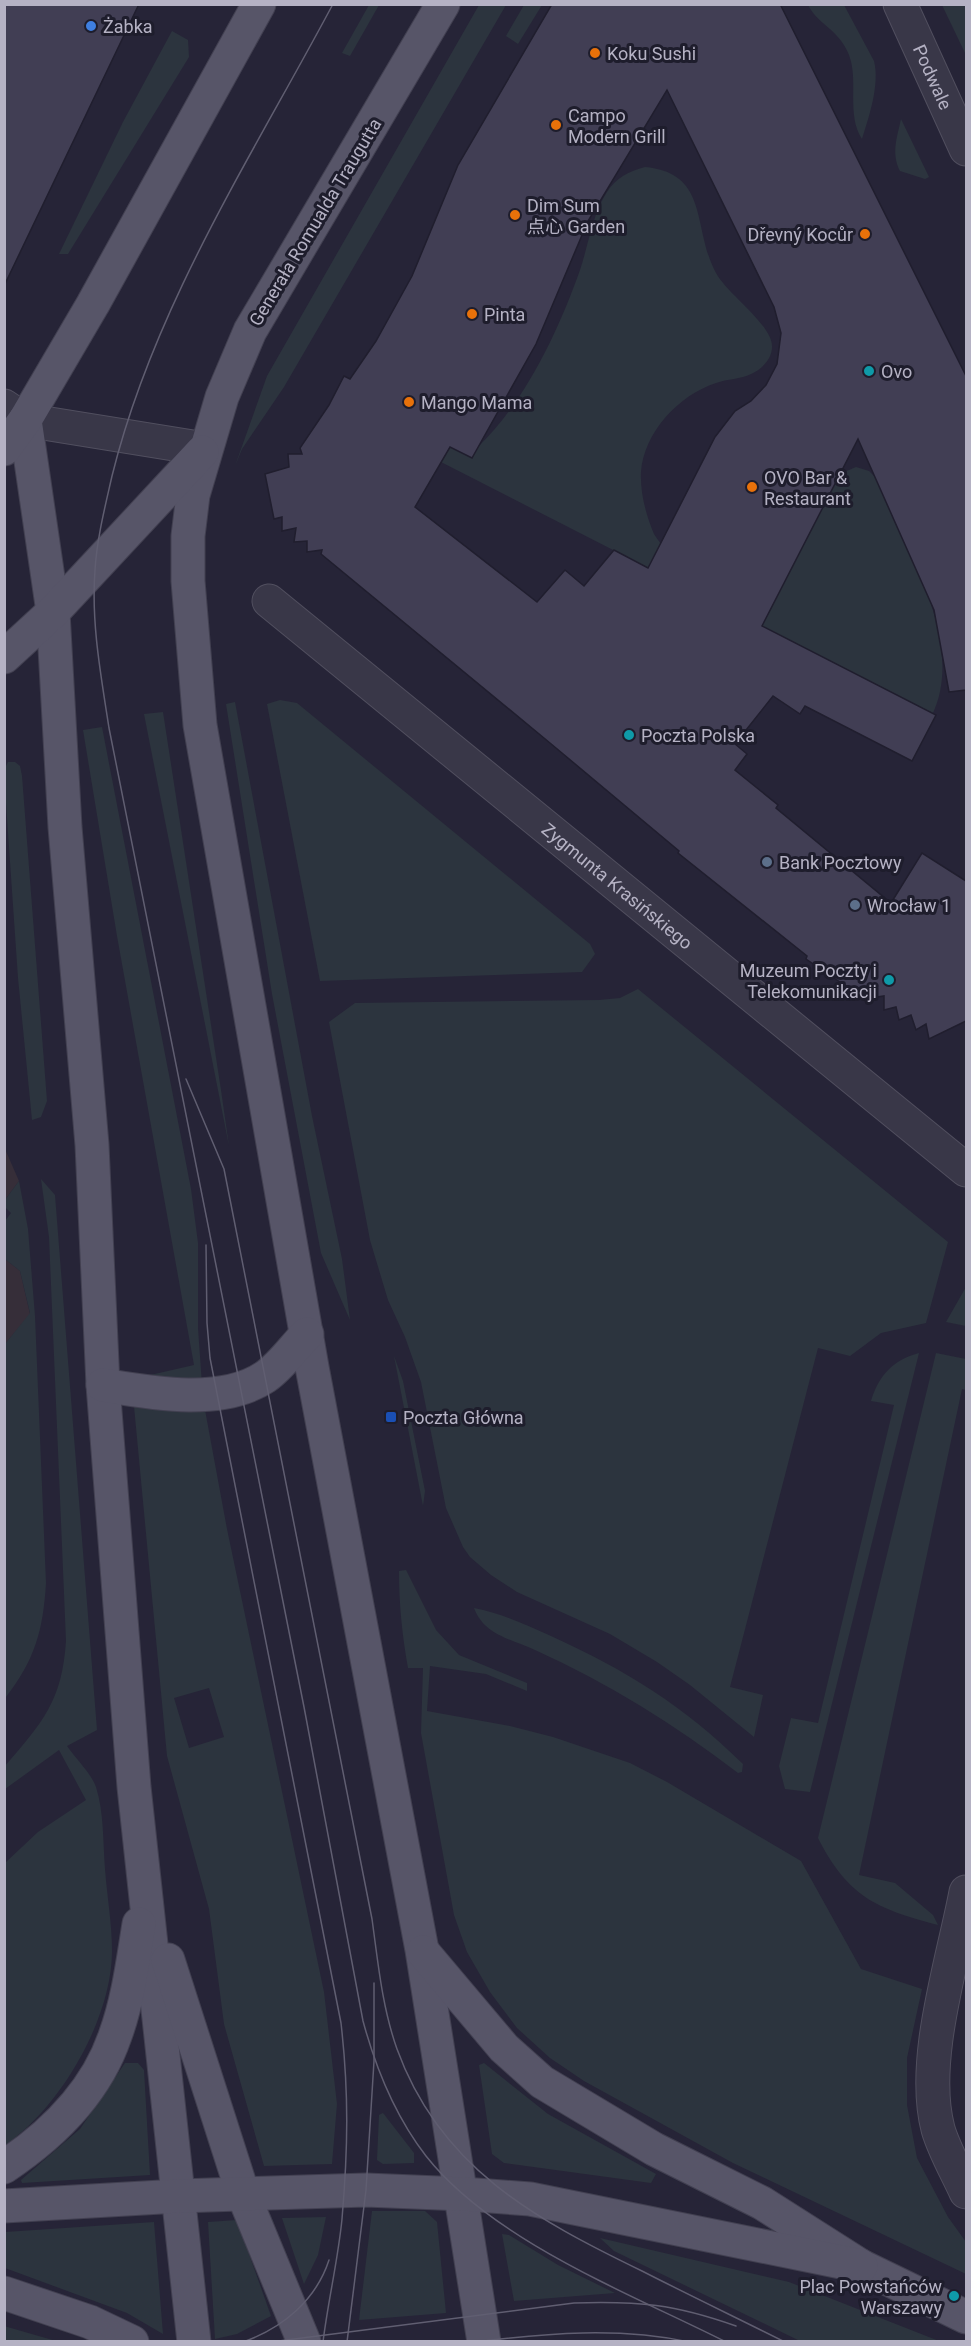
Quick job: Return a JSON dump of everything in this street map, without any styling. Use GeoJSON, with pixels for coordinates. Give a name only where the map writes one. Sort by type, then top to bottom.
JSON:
{"type":"FeatureCollection","features":[{"type":"Feature","properties":{"kind":"main road"},"geometry":{"type":"LineString","coordinates":[[4,449],[15,413],[93,304],[260,4]]}},
{"type":"Feature","properties":{"kind":"main road","name":"Generała Romualda Traugutta"},"geometry":{"type":"LineString","coordinates":[[4,657],[53,612],[205,449],[222,397],[250,331],[443,4]]}},
{"type":"Feature","properties":{"kind":"main road"},"geometry":{"type":"LineString","coordinates":[[15,413],[53,612],[65,827],[92,1145],[103,1385],[134,1787],[194,2342]]}},
{"type":"Feature","properties":{"kind":"main road"},"geometry":{"type":"LineString","coordinates":[[205,449],[193,495],[188,536],[188,581],[200,725],[307,1334],[422,1950],[463,2194],[484,2342]]}},
{"type":"Feature","properties":{"kind":"main road"},"geometry":{"type":"LineString","coordinates":[[103,1385],[158,1394],[217,1393],[265,1377],[307,1334]]}},
{"type":"Feature","properties":{"kind":"main road"},"geometry":{"type":"LineString","coordinates":[[4,2168],[40,2143],[71,2112],[105,2060],[115,2036],[129,1980],[146,1890]]}},
{"type":"Feature","properties":{"kind":"main road"},"geometry":{"type":"LineString","coordinates":[[146,1890],[243,2194],[304,2342]]}},
{"type":"Feature","properties":{"kind":"main road"},"geometry":{"type":"LineString","coordinates":[[422,1950],[504,2048],[542,2082],[654,2149],[762,2203],[861,2266],[966,2317]]}},
{"type":"Feature","properties":{"kind":"main road"},"geometry":{"type":"LineString","coordinates":[[4,2206],[179,2196],[366,2190],[463,2194],[530,2199],[861,2266]]}},
{"type":"Feature","properties":{"kind":"main road"},"geometry":{"type":"LineString","coordinates":[[4,2293],[90,2322],[132,2342]]}},
{"type":"Feature","properties":{"kind":"street","name":"Podwale"},"geometry":{"type":"LineString","coordinates":[[900,4],[966,149]]}},
{"type":"Feature","properties":{"kind":"street"},"geometry":{"type":"LineString","coordinates":[[15,413],[205,449]]}},
{"type":"Feature","properties":{"kind":"street","name":"Zygmunta Krasińskiego"},"geometry":{"type":"LineString","coordinates":[[269,601],[966,1170]]}},
{"type":"Feature","properties":{"kind":"street"},"geometry":{"type":"LineString","coordinates":[[966,1892],[933,2056],[932,2093],[939,2130],[966,2192]]}},
{"type":"Feature","properties":{"kind":"shaded area"},"geometry":{"type":"Polygon","coordinates":[[[369,5],[379,5],[350,56],[342,53],[369,5]]]}},
{"type":"Feature","properties":{"kind":"shaded area"},"geometry":{"type":"Polygon","coordinates":[[[479,5],[506,5],[284,387],[242,449],[235,466],[267,376],[479,5]]]}},
{"type":"Feature","properties":{"kind":"shaded area"},"geometry":{"type":"Polygon","coordinates":[[[524,5],[542,5],[518,44],[506,36],[524,5]]]}},
{"type":"Feature","properties":{"kind":"shaded area"},"geometry":{"type":"Polygon","coordinates":[[[808,5],[844,5],[874,61],[875,90],[862,139],[857,129],[853,108],[853,76],[849,55],[840,39],[817,18],[808,5]]]}},
{"type":"Feature","properties":{"kind":"shaded area"},"geometry":{"type":"Polygon","coordinates":[[[942,5],[966,5],[966,55],[942,5]]]}},
{"type":"Feature","properties":{"kind":"shaded area"},"geometry":{"type":"Polygon","coordinates":[[[172,31],[188,40],[189,57],[68,254],[59,254],[123,122],[172,31]]]}},
{"type":"Feature","properties":{"kind":"shaded area"},"geometry":{"type":"Polygon","coordinates":[[[901,119],[929,177],[925,179],[900,171],[897,164],[896,145],[901,119]]]}},
{"type":"Feature","properties":{"kind":"shaded area"},"geometry":{"type":"Polygon","coordinates":[[[645,167],[666,171],[680,180],[690,192],[716,273],[765,329],[772,347],[768,359],[755,372],[716,383],[689,396],[666,417],[656,429],[649,443],[641,472],[641,488],[648,519],[663,549],[664,576],[441,462],[450,447],[477,448],[510,410],[538,365],[561,318],[580,270],[594,220],[602,201],[619,179],[645,167]]]}},
{"type":"Feature","properties":{"kind":"shaded area"},"geometry":{"type":"Polygon","coordinates":[[[856,467],[869,471],[875,477],[915,562],[937,624],[942,655],[941,685],[933,713],[762,626],[837,478],[842,473],[856,467]]]}},
{"type":"Feature","properties":{"kind":"shaded area"},"geometry":{"type":"Polygon","coordinates":[[[280,700],[297,703],[590,944],[595,954],[582,972],[320,981],[267,704],[280,700]]]}},
{"type":"Feature","properties":{"kind":"shaded area"},"geometry":{"type":"Polygon","coordinates":[[[235,702],[312,1116],[342,1259],[350,1320],[321,1253],[272,994],[226,704],[235,702]]]}},
{"type":"Feature","properties":{"kind":"shaded area"},"geometry":{"type":"Polygon","coordinates":[[[163,712],[221,1090],[229,1146],[144,714],[163,712]]]}},
{"type":"Feature","properties":{"kind":"shaded area"},"geometry":{"type":"Polygon","coordinates":[[[102,727],[191,1189],[198,1243],[198,1328],[203,1399],[227,1529],[324,1992],[337,2104],[332,2164],[264,2166],[224,2024],[209,1909],[167,1756],[132,1385],[146,1376],[194,1365],[117,936],[83,730],[102,727]],[[209,1688],[174,1698],[189,1748],[224,1737],[209,1688]]]}},
{"type":"Feature","properties":{"kind":"shaded area"},"geometry":{"type":"Polygon","coordinates":[[[8,762],[15,762],[20,766],[22,776],[47,1101],[41,1117],[32,1120],[18,978],[5,789],[5,768],[8,762]]]}},
{"type":"Feature","properties":{"kind":"shaded area"},"geometry":{"type":"Polygon","coordinates":[[[638,989],[948,1242],[926,1323],[881,1333],[850,1356],[818,1348],[730,1687],[763,1695],[754,1737],[690,1685],[657,1662],[610,1634],[517,1592],[491,1575],[470,1557],[463,1547],[446,1508],[421,1382],[405,1337],[388,1300],[370,1240],[329,1022],[355,1003],[599,1000],[620,998],[638,989]]]}},
{"type":"Feature","properties":{"kind":"shaded area"},"geometry":{"type":"Polygon","coordinates":[[[5,1149],[19,1181],[5,1200],[5,1149]]]}},
{"type":"Feature","properties":{"kind":"shaded area"},"geometry":{"type":"Polygon","coordinates":[[[41,1179],[55,1195],[97,1730],[67,1746],[90,1776],[99,1797],[112,1951],[110,1977],[103,2005],[93,2033],[79,2060],[45,2109],[5,2145],[5,1863],[38,1832],[86,1800],[59,1750],[5,1789],[5,1766],[40,1723],[55,1695],[64,1662],[66,1641],[49,1237],[41,1179]]]}},
{"type":"Feature","properties":{"kind":"shaded area"},"geometry":{"type":"Polygon","coordinates":[[[19,1181],[28,1229],[35,1316],[46,1583],[43,1616],[36,1644],[24,1670],[6,1697],[5,1344],[30,1313],[20,1271],[5,1259],[5,1221],[11,1213],[5,1207],[5,1200],[19,1181]]]}},
{"type":"Feature","properties":{"kind":"shaded area"},"geometry":{"type":"Polygon","coordinates":[[[5,1259],[20,1271],[30,1314],[5,1344],[5,1259]]]}},
{"type":"Feature","properties":{"kind":"shaded area"},"geometry":{"type":"Polygon","coordinates":[[[966,1287],[966,1326],[946,1322],[966,1287]]]}},
{"type":"Feature","properties":{"kind":"shaded area"},"geometry":{"type":"Polygon","coordinates":[[[919,1353],[810,1792],[785,1789],[779,1766],[791,1718],[818,1723],[894,1405],[871,1401],[878,1384],[894,1364],[919,1353]]]}},
{"type":"Feature","properties":{"kind":"shaded area"},"geometry":{"type":"Polygon","coordinates":[[[936,1353],[966,1359],[966,1390],[962,1389],[859,1875],[895,1883],[933,1915],[938,1925],[898,1913],[866,1898],[841,1874],[818,1838],[936,1353]]]}},
{"type":"Feature","properties":{"kind":"shaded area"},"geometry":{"type":"Polygon","coordinates":[[[394,1356],[403,1381],[425,1491],[423,1506],[394,1356]]]}},
{"type":"Feature","properties":{"kind":"shaded area"},"geometry":{"type":"Polygon","coordinates":[[[406,1570],[436,1630],[459,1655],[527,1683],[527,1691],[486,1674],[430,1666],[427,1711],[510,1726],[553,1737],[630,1763],[667,1782],[801,1861],[861,1969],[922,1989],[907,2058],[907,2105],[917,2158],[948,2217],[966,2242],[966,2274],[733,2163],[584,2081],[550,2058],[517,2028],[490,1992],[467,1952],[454,1915],[421,1733],[423,1668],[408,1668],[404,1644],[399,1571],[406,1570]]]}},
{"type":"Feature","properties":{"kind":"shaded area"},"geometry":{"type":"Polygon","coordinates":[[[474,1608],[504,1616],[532,1628],[629,1676],[699,1724],[743,1764],[742,1772],[738,1773],[665,1721],[614,1690],[535,1650],[499,1635],[484,1624],[474,1608]]]}},
{"type":"Feature","properties":{"kind":"shaded area"},"geometry":{"type":"Polygon","coordinates":[[[125,2063],[138,2063],[144,2070],[150,2175],[22,2183],[21,2180],[80,2129],[125,2063]]]}},
{"type":"Feature","properties":{"kind":"shaded area"},"geometry":{"type":"Polygon","coordinates":[[[484,2063],[548,2114],[656,2174],[651,2183],[504,2163],[492,2154],[479,2065],[484,2063]]]}},
{"type":"Feature","properties":{"kind":"shaded area"},"geometry":{"type":"Polygon","coordinates":[[[383,2113],[414,2153],[414,2163],[383,2164],[377,2160],[379,2115],[383,2113]]]}},
{"type":"Feature","properties":{"kind":"shaded area"},"geometry":{"type":"Polygon","coordinates":[[[372,2211],[425,2211],[437,2222],[446,2313],[359,2320],[372,2211]]]}},
{"type":"Feature","properties":{"kind":"shaded area"},"geometry":{"type":"Polygon","coordinates":[[[326,2217],[318,2255],[304,2284],[282,2218],[326,2217]]]}},
{"type":"Feature","properties":{"kind":"shaded area"},"geometry":{"type":"Polygon","coordinates":[[[237,2220],[271,2316],[237,2334],[215,2339],[208,2222],[237,2220]]]}},
{"type":"Feature","properties":{"kind":"shaded area"},"geometry":{"type":"Polygon","coordinates":[[[154,2222],[163,2334],[127,2313],[5,2268],[5,2232],[154,2222]]]}},
{"type":"Feature","properties":{"kind":"shaded area"},"geometry":{"type":"Polygon","coordinates":[[[502,2234],[509,2235],[558,2265],[615,2293],[514,2301],[502,2234]]]}},
{"type":"Feature","properties":{"kind":"shaded area"},"geometry":{"type":"Polygon","coordinates":[[[600,2238],[789,2282],[939,2341],[800,2341],[614,2251],[600,2238]]]}},
{"type":"Feature","properties":{"kind":"shaded area"},"geometry":{"type":"Polygon","coordinates":[[[4,2326],[56,2341],[5,2341],[4,2326]]]}},
{"type":"Feature","properties":{"kind":"building"},"geometry":{"type":"Polygon","coordinates":[[[4,4],[139,4],[4,286],[4,4]]]}},
{"type":"Feature","properties":{"kind":"building"},"geometry":{"type":"Polygon","coordinates":[[[552,4],[780,4],[966,376],[966,690],[949,692],[934,610],[858,439],[762,626],[936,715],[912,761],[805,706],[800,714],[773,696],[735,744],[747,754],[735,770],[778,805],[776,808],[891,903],[922,853],[966,881],[966,1021],[929,1039],[926,1024],[916,1030],[911,1015],[899,1020],[896,1007],[884,1010],[884,996],[865,999],[806,959],[807,956],[678,853],[679,851],[321,554],[322,550],[307,552],[307,541],[294,542],[296,528],[282,531],[282,517],[274,519],[265,474],[289,467],[288,454],[302,454],[300,448],[329,405],[344,376],[350,379],[376,341],[412,276],[458,165],[552,4]],[[667,90],[588,221],[536,344],[472,458],[450,447],[415,507],[537,602],[565,570],[584,586],[614,550],[648,568],[715,437],[735,411],[751,401],[766,385],[777,364],[781,333],[774,307],[667,90]]]}},
{"type":"Feature","properties":{"kind":"tram line"},"geometry":{"type":"LineString","coordinates":[[333,4],[208,234],[153,352],[130,413],[112,476],[99,534],[95,570],[94,610],[109,728],[304,1707],[363,2021],[380,2074],[405,2125],[426,2156],[454,2186],[488,2214],[525,2240],[566,2263],[726,2342]]}},
{"type":"Feature","properties":{"kind":"tram line"},"geometry":{"type":"LineString","coordinates":[[186,1079],[224,1169],[372,1919],[384,2001],[397,2049],[415,2091],[438,2127],[465,2158],[529,2209],[603,2251],[785,2342]]}},
{"type":"Feature","properties":{"kind":"tram line"},"geometry":{"type":"LineString","coordinates":[[206,1245],[210,1358],[341,2023],[344,2049],[346,2169],[342,2219],[323,2342]]}},
{"type":"Feature","properties":{"kind":"tram line"},"geometry":{"type":"LineString","coordinates":[[347,2342],[366,2190],[374,2061],[374,1983]]}},
{"type":"Feature","properties":{"kind":"tram line"},"geometry":{"type":"LineString","coordinates":[[243,2342],[271,2329],[296,2311],[316,2288],[329,2260]]}},
{"type":"Feature","properties":{"kind":"tram line"},"geometry":{"type":"LineString","coordinates":[[271,2342],[574,2303],[656,2305],[694,2313],[736,2326]]}},
{"type":"Feature","properties":{"kind":"tram line"},"geometry":{"type":"LineString","coordinates":[[476,2342],[583,2333],[636,2334],[689,2342]]}},
{"type":"Feature","properties":{"kind":"place","name":"Żabka"},"geometry":{"type":"Point","coordinates":[91,26]}},
{"type":"Feature","properties":{"kind":"place","name":"Koku Sushi"},"geometry":{"type":"Point","coordinates":[595,53]}},
{"type":"Feature","properties":{"kind":"place","name":"Campo Modern Grill"},"geometry":{"type":"Point","coordinates":[556,125]}},
{"type":"Feature","properties":{"kind":"place","name":"Dim Sum 点心 Garden"},"geometry":{"type":"Point","coordinates":[515,215]}},
{"type":"Feature","properties":{"kind":"place","name":"Dřevný Kocůr"},"geometry":{"type":"Point","coordinates":[865,234]}},
{"type":"Feature","properties":{"kind":"place","name":"Pinta"},"geometry":{"type":"Point","coordinates":[472,314]}},
{"type":"Feature","properties":{"kind":"place","name":"Ovo"},"geometry":{"type":"Point","coordinates":[869,371]}},
{"type":"Feature","properties":{"kind":"place","name":"Mango Mama"},"geometry":{"type":"Point","coordinates":[409,402]}},
{"type":"Feature","properties":{"kind":"place","name":"OVO Bar & Restaurant"},"geometry":{"type":"Point","coordinates":[752,487]}},
{"type":"Feature","properties":{"kind":"place","name":"Poczta Polska"},"geometry":{"type":"Point","coordinates":[629,735]}},
{"type":"Feature","properties":{"kind":"place","name":"Bank Pocztowy"},"geometry":{"type":"Point","coordinates":[767,862]}},
{"type":"Feature","properties":{"kind":"place","name":"Wrocław 1"},"geometry":{"type":"Point","coordinates":[855,905]}},
{"type":"Feature","properties":{"kind":"place","name":"Muzeum Poczty i Telekomunikacji"},"geometry":{"type":"Point","coordinates":[889,980]}},
{"type":"Feature","properties":{"kind":"place","name":"Poczta Główna"},"geometry":{"type":"Point","coordinates":[391,1417]}},
{"type":"Feature","properties":{"kind":"place","name":"Plac Powstańców Warszawy"},"geometry":{"type":"Point","coordinates":[954,2296]}}]}
